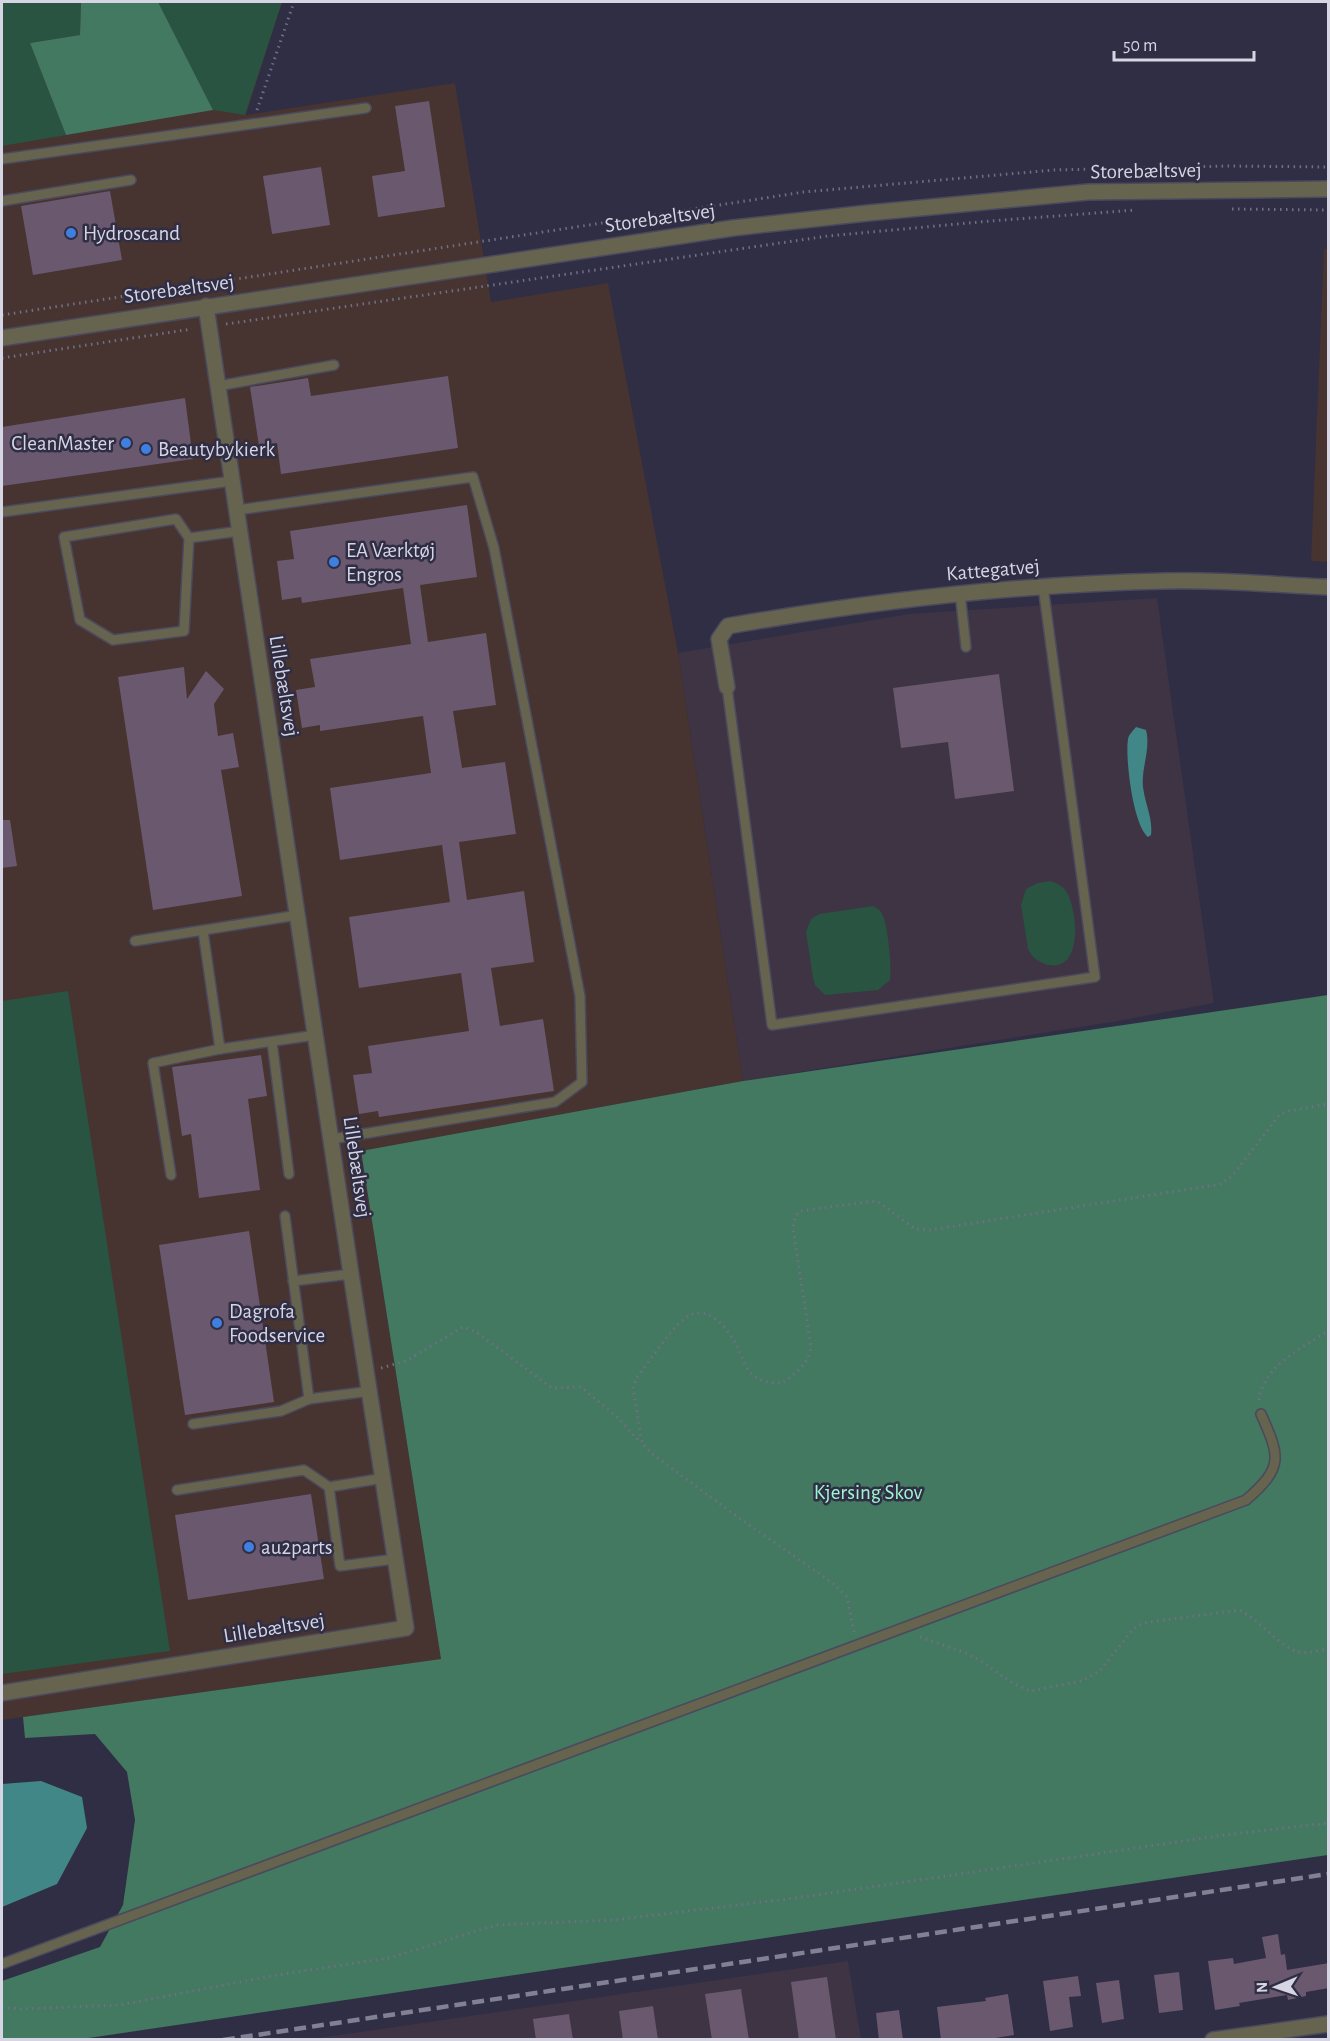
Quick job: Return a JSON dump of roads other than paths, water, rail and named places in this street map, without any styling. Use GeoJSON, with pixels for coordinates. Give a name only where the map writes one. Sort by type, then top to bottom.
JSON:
{"type":"FeatureCollection","features":[{"type":"Feature","properties":{"kind":"street","name":"Storebæltsvej"},"geometry":{"type":"LineString","coordinates":[[2,338],[733,228],[1088,192],[1329,189]]}},
{"type":"Feature","properties":{"kind":"street","name":"Lillebæltsvej"},"geometry":{"type":"LineString","coordinates":[[2,1693],[406,1628],[206,306]]}},
{"type":"Feature","properties":{"kind":"street","name":"Kattegatvej"},"geometry":{"type":"LineString","coordinates":[[727,687],[719,639],[728,626],[823,609],[1043,586],[1167,580],[1329,587]]}},
{"type":"Feature","properties":{"kind":"street"},"geometry":{"type":"LineString","coordinates":[[1213,2040],[1277,2035],[1329,2024]]}},
{"type":"Feature","properties":{"kind":"lane"},"geometry":{"type":"LineString","coordinates":[[2,159],[366,108]]}},
{"type":"Feature","properties":{"kind":"lane"},"geometry":{"type":"LineString","coordinates":[[2,201],[132,180]]}},
{"type":"Feature","properties":{"kind":"lane"},"geometry":{"type":"LineString","coordinates":[[218,386],[334,365]]}},
{"type":"Feature","properties":{"kind":"lane"},"geometry":{"type":"LineString","coordinates":[[237,510],[473,477],[494,548],[580,996],[582,1082],[555,1102],[332,1139]]}},
{"type":"Feature","properties":{"kind":"lane"},"geometry":{"type":"LineString","coordinates":[[2,512],[232,481]]}},
{"type":"Feature","properties":{"kind":"lane"},"geometry":{"type":"LineString","coordinates":[[176,519],[189,538],[184,631],[113,640],[80,620],[64,537],[176,519]]}},
{"type":"Feature","properties":{"kind":"lane"},"geometry":{"type":"LineString","coordinates":[[189,538],[240,531]]}},
{"type":"Feature","properties":{"kind":"lane"},"geometry":{"type":"LineString","coordinates":[[727,687],[772,1024],[1095,976],[1043,586]]}},
{"type":"Feature","properties":{"kind":"lane"},"geometry":{"type":"LineString","coordinates":[[960,593],[966,647]]}},
{"type":"Feature","properties":{"kind":"lane"},"geometry":{"type":"LineString","coordinates":[[135,941],[298,915]]}},
{"type":"Feature","properties":{"kind":"lane"},"geometry":{"type":"LineString","coordinates":[[202,931],[220,1049]]}},
{"type":"Feature","properties":{"kind":"lane"},"geometry":{"type":"LineString","coordinates":[[171,1175],[153,1063],[220,1049],[316,1035]]}},
{"type":"Feature","properties":{"kind":"lane"},"geometry":{"type":"LineString","coordinates":[[272,1042],[289,1174]]}},
{"type":"Feature","properties":{"kind":"lane"},"geometry":{"type":"LineString","coordinates":[[285,1216],[309,1399]]}},
{"type":"Feature","properties":{"kind":"lane"},"geometry":{"type":"LineString","coordinates":[[293,1281],[351,1274]]}},
{"type":"Feature","properties":{"kind":"lane"},"geometry":{"type":"LineString","coordinates":[[193,1424],[281,1411],[309,1399],[371,1390]]}},
{"type":"Feature","properties":{"kind":"lane"},"geometry":{"type":"LineString","coordinates":[[2,1964],[1246,1500],[1266,1483],[1274,1470],[1276,1458],[1272,1440],[1261,1414]]}},
{"type":"Feature","properties":{"kind":"lane"},"geometry":{"type":"LineString","coordinates":[[177,1490],[304,1470],[329,1487],[384,1478]]}},
{"type":"Feature","properties":{"kind":"lane"},"geometry":{"type":"LineString","coordinates":[[329,1487],[340,1566],[395,1559]]}},
{"type":"Feature","properties":{"kind":"railway"},"geometry":{"type":"LineString","coordinates":[[223,2040],[1328,1874]]}},
{"type":"Feature","properties":{"kind":"place","name":"Hydroscand"},"geometry":{"type":"Point","coordinates":[71,233]}},
{"type":"Feature","properties":{"kind":"place","name":"CleanMaster"},"geometry":{"type":"Point","coordinates":[126,443]}},
{"type":"Feature","properties":{"kind":"place","name":"Beautybykierk"},"geometry":{"type":"Point","coordinates":[146,449]}},
{"type":"Feature","properties":{"kind":"place","name":"EA Værktøj Engros"},"geometry":{"type":"Point","coordinates":[334,562]}},
{"type":"Feature","properties":{"kind":"place","name":"Dagrofa Foodservice"},"geometry":{"type":"Point","coordinates":[217,1323]}},
{"type":"Feature","properties":{"kind":"place","name":"au2parts"},"geometry":{"type":"Point","coordinates":[249,1547]}},
{"type":"Feature","properties":{"kind":"park label","name":"Kjersing Skov"},"geometry":{"type":"Point","coordinates":[868,1492]}}]}
